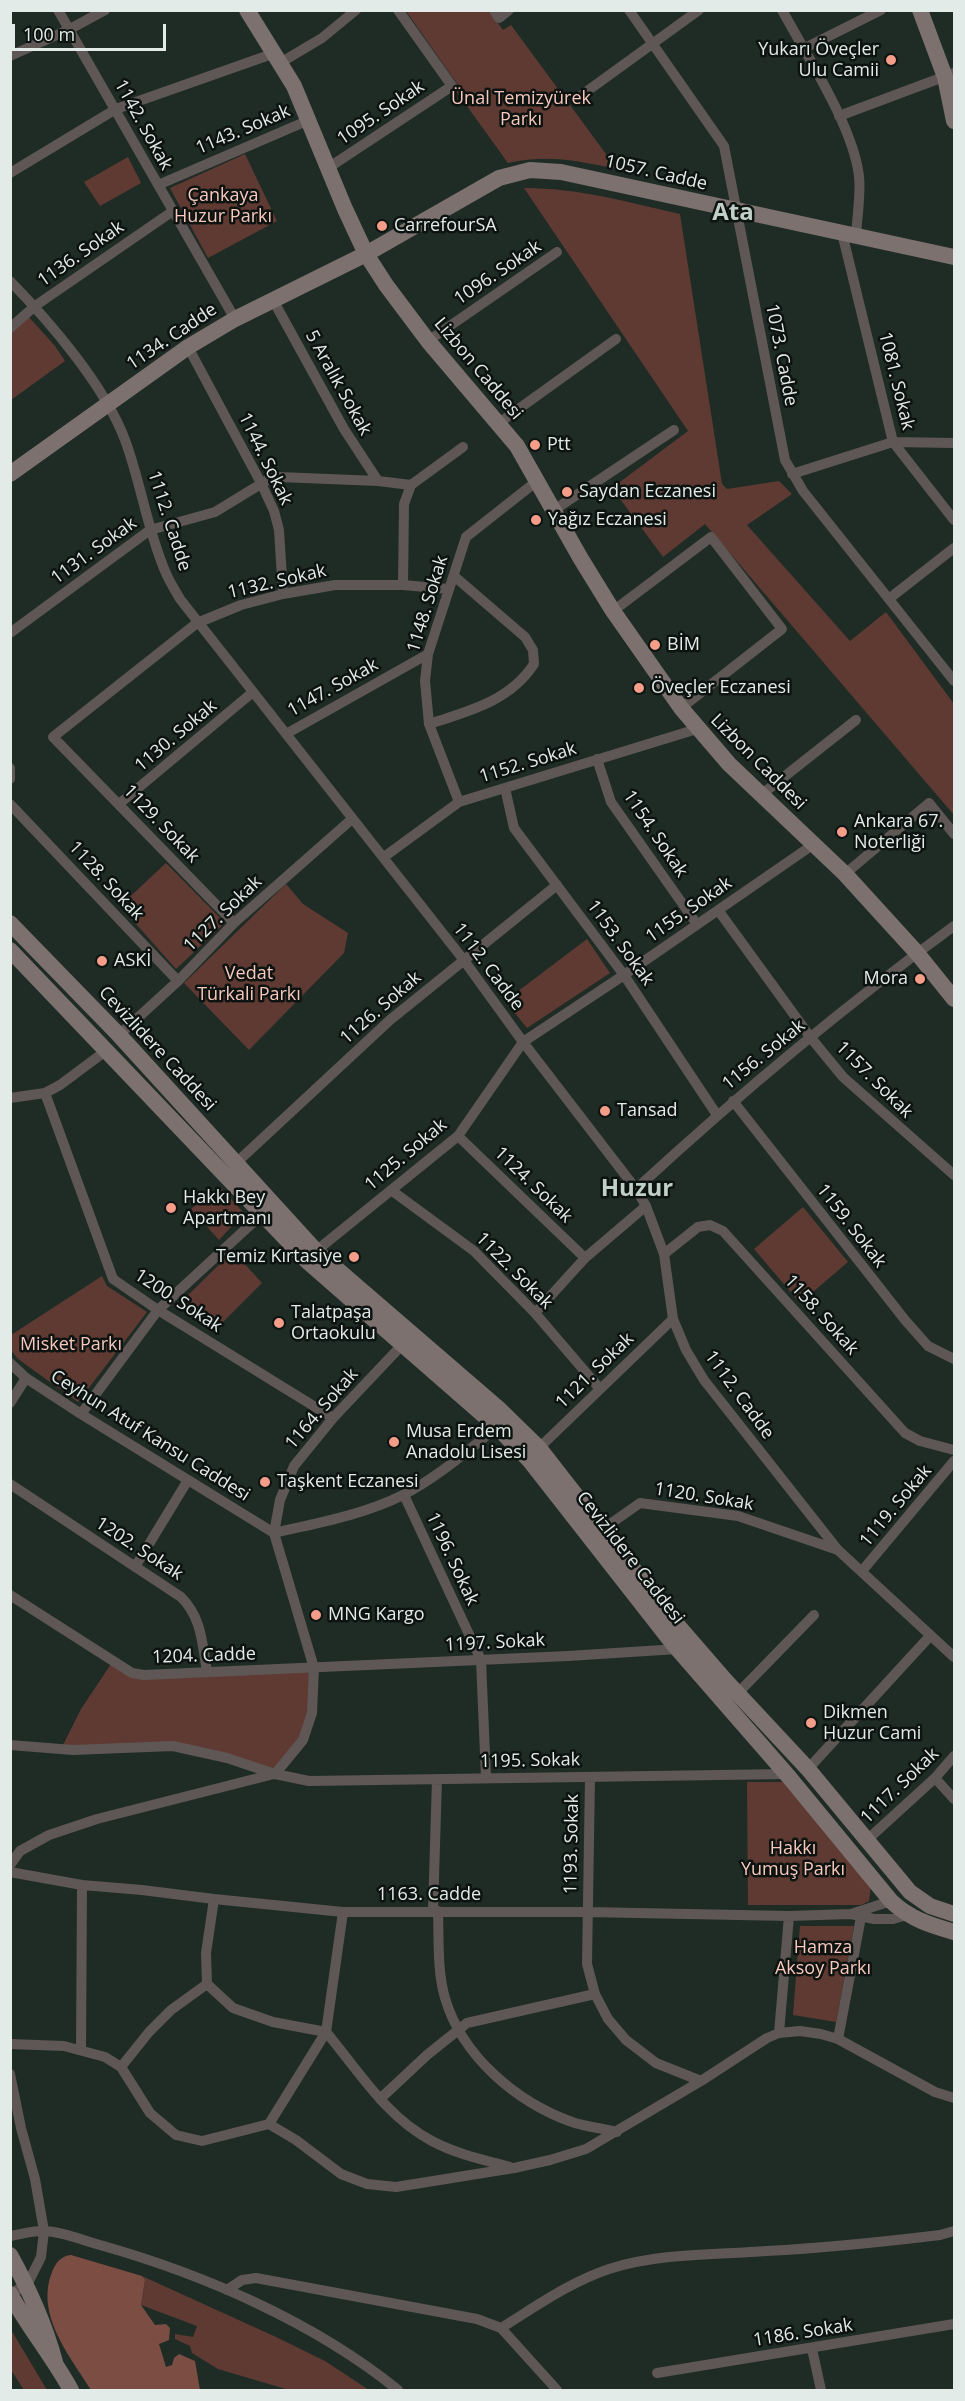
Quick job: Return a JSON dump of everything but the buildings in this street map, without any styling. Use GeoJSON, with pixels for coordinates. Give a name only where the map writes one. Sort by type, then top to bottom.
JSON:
{"type":"FeatureCollection","features":[{"type":"Feature","properties":{"kind":"main road","name":"Lizbon Caddesi"},"geometry":{"type":"LineString","coordinates":[[248,10],[294,86],[366,254],[428,341],[517,446],[613,611],[681,708],[697,729],[761,795],[845,874],[917,953],[954,999]]}},
{"type":"Feature","properties":{"kind":"main road"},"geometry":{"type":"LineString","coordinates":[[920,10],[950,75],[954,120]]}},
{"type":"Feature","properties":{"kind":"main road","name":"1057. Cadde"},"geometry":{"type":"LineString","coordinates":[[366,254],[485,185],[514,173],[530,170],[561,172],[954,257]]}},
{"type":"Feature","properties":{"kind":"main road","name":"1134. Cadde"},"geometry":{"type":"LineString","coordinates":[[11,472],[188,347],[235,319],[366,254]]}},
{"type":"Feature","properties":{"kind":"main road","name":"Cevizlidere Caddesi"},"geometry":{"type":"LineString","coordinates":[[10,923],[119,1035],[235,1164],[266,1210],[308,1262],[497,1427],[530,1461],[678,1649],[787,1774],[891,1901],[907,1915],[925,1924],[954,1932]]}},
{"type":"Feature","properties":{"kind":"main road","name":"Cevizlidere Caddesi"},"geometry":{"type":"LineString","coordinates":[[10,950],[266,1210],[498,1408],[539,1448],[697,1648],[808,1769],[910,1892],[927,1904],[954,1914]]}},
{"type":"Feature","properties":{"kind":"main road"},"geometry":{"type":"LineString","coordinates":[[678,1649],[697,1648]]}},
{"type":"Feature","properties":{"kind":"main road"},"geometry":{"type":"LineString","coordinates":[[891,1901],[910,1892]]}},
{"type":"Feature","properties":{"kind":"main road"},"geometry":{"type":"LineString","coordinates":[[907,1915],[927,1904]]}},
{"type":"Feature","properties":{"kind":"main road"},"geometry":{"type":"LineString","coordinates":[[10,2255],[27,2285],[49,2339],[55,2362]]}},
{"type":"Feature","properties":{"kind":"main road"},"geometry":{"type":"LineString","coordinates":[[10,2294],[28,2325],[55,2362],[71,2391]]}},
{"type":"Feature","properties":{"kind":"street","name":"1142. Sokak"},"geometry":{"type":"LineString","coordinates":[[58,10],[235,319]]}},
{"type":"Feature","properties":{"kind":"street"},"geometry":{"type":"LineString","coordinates":[[10,56],[70,30],[105,10]]}},
{"type":"Feature","properties":{"kind":"street"},"geometry":{"type":"LineString","coordinates":[[10,173],[116,109],[278,58],[322,38],[356,10]]}},
{"type":"Feature","properties":{"kind":"street","name":"1095. Sokak"},"geometry":{"type":"LineString","coordinates":[[328,168],[452,86],[398,10]]}},
{"type":"Feature","properties":{"kind":"street"},"geometry":{"type":"LineString","coordinates":[[497,14],[509,10]]}},
{"type":"Feature","properties":{"kind":"street","name":"1073. Cadde"},"geometry":{"type":"LineString","coordinates":[[629,10],[724,146],[785,460],[792,474],[954,681]]}},
{"type":"Feature","properties":{"kind":"street"},"geometry":{"type":"LineString","coordinates":[[579,97],[699,10]]}},
{"type":"Feature","properties":{"kind":"street","name":"1081. Sokak"},"geometry":{"type":"LineString","coordinates":[[782,10],[839,116],[855,154],[859,179],[849,234],[893,442],[954,520]]}},
{"type":"Feature","properties":{"kind":"street"},"geometry":{"type":"LineString","coordinates":[[803,49],[880,10]]}},
{"type":"Feature","properties":{"kind":"street"},"geometry":{"type":"LineString","coordinates":[[839,116],[950,75]]}},
{"type":"Feature","properties":{"kind":"street","name":"1143. Sokak"},"geometry":{"type":"LineString","coordinates":[[158,185],[309,120]]}},
{"type":"Feature","properties":{"kind":"street","name":"1136. Sokak"},"geometry":{"type":"LineString","coordinates":[[10,328],[35,306],[173,211]]}},
{"type":"Feature","properties":{"kind":"street","name":"1096. Sokak"},"geometry":{"type":"LineString","coordinates":[[428,341],[557,252]]}},
{"type":"Feature","properties":{"kind":"street","name":"1112. Cadde"},"geometry":{"type":"LineString","coordinates":[[10,281],[59,335],[108,404],[128,448],[150,530],[165,572],[197,623],[384,857],[636,1189],[646,1206],[664,1254],[673,1318],[686,1350],[704,1380],[838,1550],[954,1657]]}},
{"type":"Feature","properties":{"kind":"street","name":"5 Aralık Sokak"},"geometry":{"type":"LineString","coordinates":[[273,300],[344,429],[378,481]]}},
{"type":"Feature","properties":{"kind":"street"},"geometry":{"type":"LineString","coordinates":[[499,423],[616,339]]}},
{"type":"Feature","properties":{"kind":"street","name":"1144. Sokak"},"geometry":{"type":"LineString","coordinates":[[188,347],[274,511],[279,530],[283,594]]}},
{"type":"Feature","properties":{"kind":"street"},"geometry":{"type":"LineString","coordinates":[[554,510],[674,430]]}},
{"type":"Feature","properties":{"kind":"street"},"geometry":{"type":"LineString","coordinates":[[792,474],[893,442],[954,443]]}},
{"type":"Feature","properties":{"kind":"street"},"geometry":{"type":"LineString","coordinates":[[403,585],[404,504],[411,485],[463,447]]}},
{"type":"Feature","properties":{"kind":"street","name":"1131. Sokak"},"geometry":{"type":"LineString","coordinates":[[10,633],[150,530],[215,512],[261,483],[279,477],[378,481],[411,485]]}},
{"type":"Feature","properties":{"kind":"street","name":"1148. Sokak"},"geometry":{"type":"LineString","coordinates":[[459,802],[429,724],[424,681],[428,654],[466,537],[537,482]]}},
{"type":"Feature","properties":{"kind":"street"},"geometry":{"type":"LineString","coordinates":[[613,611],[711,537],[782,629],[681,708]]}},
{"type":"Feature","properties":{"kind":"street"},"geometry":{"type":"LineString","coordinates":[[890,598],[954,548]]}},
{"type":"Feature","properties":{"kind":"street"},"geometry":{"type":"LineString","coordinates":[[429,724],[480,708],[496,699],[516,687],[534,664],[533,650],[525,637],[454,576]]}},
{"type":"Feature","properties":{"kind":"street","name":"1132. Sokak"},"geometry":{"type":"LineString","coordinates":[[63,748],[53,737],[197,623],[241,605],[283,594],[335,585],[403,585],[448,590]]}},
{"type":"Feature","properties":{"kind":"street","name":"1147. Sokak"},"geometry":{"type":"LineString","coordinates":[[286,734],[428,654]]}},
{"type":"Feature","properties":{"kind":"street","name":"1130. Sokak"},"geometry":{"type":"LineString","coordinates":[[119,804],[254,692]]}},
{"type":"Feature","properties":{"kind":"street"},"geometry":{"type":"LineString","coordinates":[[761,795],[856,720]]}},
{"type":"Feature","properties":{"kind":"street","name":"1152. Sokak"},"geometry":{"type":"LineString","coordinates":[[384,857],[459,802],[697,729]]}},
{"type":"Feature","properties":{"kind":"street","name":"1129. Sokak"},"geometry":{"type":"LineString","coordinates":[[63,748],[234,924]]}},
{"type":"Feature","properties":{"kind":"street","name":"1154. Sokak"},"geometry":{"type":"LineString","coordinates":[[597,759],[611,802],[696,923]]}},
{"type":"Feature","properties":{"kind":"street"},"geometry":{"type":"LineString","coordinates":[[10,768],[10,779]]}},
{"type":"Feature","properties":{"kind":"street","name":"1153. Sokak"},"geometry":{"type":"LineString","coordinates":[[505,788],[514,828],[624,975],[717,1115]]}},
{"type":"Feature","properties":{"kind":"street"},"geometry":{"type":"LineString","coordinates":[[845,874],[929,803],[954,834]]}},
{"type":"Feature","properties":{"kind":"street","name":"1128. Sokak"},"geometry":{"type":"LineString","coordinates":[[10,804],[178,981]]}},
{"type":"Feature","properties":{"kind":"street","name":"1127. Sokak"},"geometry":{"type":"LineString","coordinates":[[119,1035],[178,981],[234,924],[352,819]]}},
{"type":"Feature","properties":{"kind":"street","name":"1155. Sokak"},"geometry":{"type":"LineString","coordinates":[[523,1042],[814,844]]}},
{"type":"Feature","properties":{"kind":"street","name":"1126. Sokak"},"geometry":{"type":"LineString","coordinates":[[235,1164],[390,1020],[557,885]]}},
{"type":"Feature","properties":{"kind":"street","name":"1157. Sokak"},"geometry":{"type":"LineString","coordinates":[[718,910],[811,1038],[843,1077],[954,1175]]}},
{"type":"Feature","properties":{"kind":"street","name":"1156. Sokak"},"geometry":{"type":"LineString","coordinates":[[636,1189],[733,1101],[917,953],[954,926]]}},
{"type":"Feature","properties":{"kind":"street","name":"1125. Sokak"},"geometry":{"type":"LineString","coordinates":[[316,1251],[458,1136],[523,1042]]}},
{"type":"Feature","properties":{"kind":"street"},"geometry":{"type":"LineString","coordinates":[[10,1098],[45,1093],[60,1085],[107,1050]]}},
{"type":"Feature","properties":{"kind":"street","name":"1200. Sokak"},"geometry":{"type":"LineString","coordinates":[[45,1093],[113,1279],[158,1310],[333,1418]]}},
{"type":"Feature","properties":{"kind":"street","name":"1159. Sokak"},"geometry":{"type":"LineString","coordinates":[[733,1101],[904,1320],[928,1346],[954,1359]]}},
{"type":"Feature","properties":{"kind":"street","name":"1124. Sokak"},"geometry":{"type":"LineString","coordinates":[[458,1136],[585,1258]]}},
{"type":"Feature","properties":{"kind":"street","name":"1122. Sokak"},"geometry":{"type":"LineString","coordinates":[[391,1190],[474,1251],[535,1313],[600,1389]]}},
{"type":"Feature","properties":{"kind":"street"},"geometry":{"type":"LineString","coordinates":[[535,1313],[585,1258],[646,1206]]}},
{"type":"Feature","properties":{"kind":"street"},"geometry":{"type":"LineString","coordinates":[[81,1414],[158,1310],[266,1210]]}},
{"type":"Feature","properties":{"kind":"street","name":"1158. Sokak"},"geometry":{"type":"LineString","coordinates":[[664,1254],[698,1227],[710,1225],[723,1231],[905,1433],[920,1441],[954,1450]]}},
{"type":"Feature","properties":{"kind":"street","name":"1121. Sokak"},"geometry":{"type":"LineString","coordinates":[[539,1448],[673,1318]]}},
{"type":"Feature","properties":{"kind":"street","name":"1164. Sokak"},"geometry":{"type":"LineString","coordinates":[[275,1774],[303,1740],[312,1713],[314,1668],[274,1533],[280,1500],[294,1466],[333,1418],[402,1345]]}},
{"type":"Feature","properties":{"kind":"street","name":"Ceyhun Atuf Kansu Caddesi"},"geometry":{"type":"LineString","coordinates":[[10,1363],[26,1378],[81,1414],[274,1533]]}},
{"type":"Feature","properties":{"kind":"street"},"geometry":{"type":"LineString","coordinates":[[10,1403],[26,1378]]}},
{"type":"Feature","properties":{"kind":"street"},"geometry":{"type":"LineString","coordinates":[[274,1533],[363,1511],[404,1495],[449,1465],[497,1427]]}},
{"type":"Feature","properties":{"kind":"street","name":"1119. Sokak"},"geometry":{"type":"LineString","coordinates":[[862,1571],[954,1461]]}},
{"type":"Feature","properties":{"kind":"street"},"geometry":{"type":"LineString","coordinates":[[135,1567],[188,1480]]}},
{"type":"Feature","properties":{"kind":"street","name":"1202. Sokak"},"geometry":{"type":"LineString","coordinates":[[10,1484],[181,1597],[193,1609],[199,1624],[207,1671]]}},
{"type":"Feature","properties":{"kind":"street","name":"1196. Sokak"},"geometry":{"type":"LineString","coordinates":[[404,1495],[482,1660],[486,1778]]}},
{"type":"Feature","properties":{"kind":"street","name":"1120. Sokak"},"geometry":{"type":"LineString","coordinates":[[603,1529],[640,1503],[738,1516],[838,1550]]}},
{"type":"Feature","properties":{"kind":"street","name":"1204. Cadde"},"geometry":{"type":"LineString","coordinates":[[10,1595],[132,1673],[144,1675],[314,1668]]}},
{"type":"Feature","properties":{"kind":"street"},"geometry":{"type":"LineString","coordinates":[[738,1694],[814,1615]]}},
{"type":"Feature","properties":{"kind":"street"},"geometry":{"type":"LineString","coordinates":[[808,1769],[930,1636]]}},
{"type":"Feature","properties":{"kind":"street","name":"1197. Sokak"},"geometry":{"type":"LineString","coordinates":[[314,1668],[678,1649]]}},
{"type":"Feature","properties":{"kind":"street","name":"1195. Sokak"},"geometry":{"type":"LineString","coordinates":[[10,1745],[73,1749],[173,1746],[227,1758],[275,1774],[309,1781],[787,1774]]}},
{"type":"Feature","properties":{"kind":"street","name":"1117. Sokak"},"geometry":{"type":"LineString","coordinates":[[867,1840],[934,1778],[954,1756]]}},
{"type":"Feature","properties":{"kind":"street"},"geometry":{"type":"LineString","coordinates":[[10,1865],[20,1851],[49,1835],[97,1819],[275,1774]]}},
{"type":"Feature","properties":{"kind":"street","name":"1193. Sokak"},"geometry":{"type":"LineString","coordinates":[[590,1777],[587,1964],[595,1994],[608,2019],[626,2040],[656,2063],[701,2080]]}},
{"type":"Feature","properties":{"kind":"street"},"geometry":{"type":"LineString","coordinates":[[934,1778],[954,1799]]}},
{"type":"Feature","properties":{"kind":"street"},"geometry":{"type":"LineString","coordinates":[[437,1779],[436,1911],[439,1958],[445,1996],[457,2030],[501,2081],[534,2103],[572,2122],[617,2132]]}},
{"type":"Feature","properties":{"kind":"street","name":"1163. Cadde"},"geometry":{"type":"LineString","coordinates":[[10,1872],[82,1885],[342,1912],[856,1915],[893,1919],[907,1915]]}},
{"type":"Feature","properties":{"kind":"street"},"geometry":{"type":"LineString","coordinates":[[81,2050],[82,1885]]}},
{"type":"Feature","properties":{"kind":"street"},"geometry":{"type":"LineString","coordinates":[[213,1899],[206,1953],[207,1984],[233,2008],[273,2022],[326,2032],[380,2099],[405,2123],[431,2141],[466,2156],[514,2168]]}},
{"type":"Feature","properties":{"kind":"street","name":"1163. Cadde"},"geometry":{"type":"LineString","coordinates":[[856,1915],[891,1901]]}},
{"type":"Feature","properties":{"kind":"street"},"geometry":{"type":"LineString","coordinates":[[10,2044],[64,2046],[105,2057],[121,2067],[150,2113],[176,2135],[202,2141],[269,2124],[326,2032],[342,1912]]}},
{"type":"Feature","properties":{"kind":"street"},"geometry":{"type":"LineString","coordinates":[[838,2039],[856,1915]]}},
{"type":"Feature","properties":{"kind":"street"},"geometry":{"type":"LineString","coordinates":[[779,2033],[789,1916]]}},
{"type":"Feature","properties":{"kind":"street"},"geometry":{"type":"LineString","coordinates":[[121,2067],[148,2032],[171,2010],[207,1984]]}},
{"type":"Feature","properties":{"kind":"street"},"geometry":{"type":"LineString","coordinates":[[380,2099],[467,2023],[595,1994]]}},
{"type":"Feature","properties":{"kind":"street"},"geometry":{"type":"LineString","coordinates":[[269,2124],[296,2140],[340,2174],[367,2184],[396,2187],[514,2168],[586,2149],[701,2080],[755,2044],[779,2033],[811,2032],[838,2039],[935,2092],[954,2098]]}},
{"type":"Feature","properties":{"kind":"street"},"geometry":{"type":"LineString","coordinates":[[10,2074],[21,2128],[35,2179],[44,2231],[41,2257],[27,2285],[10,2294]]}},
{"type":"Feature","properties":{"kind":"street"},"geometry":{"type":"LineString","coordinates":[[10,2236],[44,2231],[134,2254],[227,2290],[326,2340],[369,2368],[398,2391]]}},
{"type":"Feature","properties":{"kind":"street"},"geometry":{"type":"LineString","coordinates":[[501,2328],[576,2283],[606,2270],[637,2262],[669,2257],[829,2248],[940,2235],[954,2231]]}},
{"type":"Feature","properties":{"kind":"street"},"geometry":{"type":"LineString","coordinates":[[227,2290],[242,2280],[256,2278],[469,2317],[501,2328],[557,2391]]}},
{"type":"Feature","properties":{"kind":"street","name":"1186. Sokak"},"geometry":{"type":"LineString","coordinates":[[657,2373],[954,2325]]}},
{"type":"Feature","properties":{"kind":"street"},"geometry":{"type":"LineString","coordinates":[[812,2349],[821,2391]]}},
{"type":"Feature","properties":{"kind":"green space","name":"Ünal Temizyürek Parkı"},"geometry":{"type":"Polygon","coordinates":[[[406,11],[489,11],[503,30],[511,25],[617,169],[576,161],[550,159],[508,163],[456,91],[458,85],[406,11]]]}},
{"type":"Feature","properties":{"kind":"green space","name":"Çankaya Huzur Parkı"},"geometry":{"type":"Polygon","coordinates":[[[245,154],[277,221],[208,258],[170,188],[245,154]]]}},
{"type":"Feature","properties":{"kind":"green space"},"geometry":{"type":"Polygon","coordinates":[[[128,157],[141,183],[100,206],[84,182],[128,157]]]}},
{"type":"Feature","properties":{"kind":"green space"},"geometry":{"type":"Polygon","coordinates":[[[524,188],[583,193],[680,214],[722,484],[727,489],[779,481],[792,494],[747,525],[850,641],[886,612],[954,704],[954,815],[705,524],[663,557],[612,488],[688,431],[524,188]]]}},
{"type":"Feature","properties":{"kind":"green space"},"geometry":{"type":"Polygon","coordinates":[[[28,316],[55,346],[65,361],[11,400],[10,332],[28,316]]]}},
{"type":"Feature","properties":{"kind":"green space"},"geometry":{"type":"Polygon","coordinates":[[[166,863],[225,923],[176,969],[120,906],[166,863]]]}},
{"type":"Feature","properties":{"kind":"green space","name":"Vedat Türkali Parkı"},"geometry":{"type":"Polygon","coordinates":[[[286,884],[303,904],[348,933],[344,953],[249,1050],[184,983],[286,884]]]}},
{"type":"Feature","properties":{"kind":"green space"},"geometry":{"type":"Polygon","coordinates":[[[587,939],[610,973],[527,1028],[505,1001],[587,939]]]}},
{"type":"Feature","properties":{"kind":"green space"},"geometry":{"type":"Polygon","coordinates":[[[219,1186],[244,1213],[219,1240],[191,1209],[219,1186]]]}},
{"type":"Feature","properties":{"kind":"green space"},"geometry":{"type":"Polygon","coordinates":[[[803,1207],[848,1262],[800,1303],[754,1249],[803,1207]]]}},
{"type":"Feature","properties":{"kind":"green space"},"geometry":{"type":"Polygon","coordinates":[[[233,1251],[262,1283],[215,1330],[183,1300],[233,1251]]]}},
{"type":"Feature","properties":{"kind":"green space","name":"Misket Parkı"},"geometry":{"type":"Polygon","coordinates":[[[102,1276],[107,1286],[147,1312],[78,1402],[18,1359],[11,1350],[11,1335],[102,1276]]]}},
{"type":"Feature","properties":{"kind":"green space"},"geometry":{"type":"Polygon","coordinates":[[[113,1661],[132,1673],[314,1668],[303,1740],[275,1774],[173,1746],[61,1749],[81,1709],[113,1661]]]}},
{"type":"Feature","properties":{"kind":"green space","name":"Hakkı Yumuş Parkı"},"geometry":{"type":"Polygon","coordinates":[[[747,1782],[784,1782],[871,1885],[869,1901],[861,1905],[748,1905],[747,1782]]]}},
{"type":"Feature","properties":{"kind":"green space","name":"Hamza Aksoy Parkı"},"geometry":{"type":"Polygon","coordinates":[[[800,1926],[854,1926],[836,2022],[793,2015],[800,1926]]]}},
{"type":"Feature","properties":{"kind":"green space"},"geometry":{"type":"Polygon","coordinates":[[[142,2276],[325,2361],[369,2390],[289,2390],[218,2369],[192,2353],[190,2346],[175,2339],[175,2334],[193,2337],[197,2326],[141,2305],[145,2280],[142,2276]]]}},
{"type":"Feature","properties":{"kind":"green space"},"geometry":{"type":"Polygon","coordinates":[[[10,2328],[47,2390],[24,2390],[11,2370],[10,2328]]]}},
{"type":"Feature","properties":{"kind":"shaded area"},"geometry":{"type":"Polygon","coordinates":[[[71,2255],[142,2276],[145,2280],[141,2305],[155,2325],[166,2324],[170,2328],[169,2340],[159,2344],[166,2367],[172,2365],[174,2358],[179,2354],[195,2361],[200,2390],[91,2390],[57,2334],[48,2304],[48,2288],[52,2272],[57,2262],[71,2255]]]}},
{"type":"Feature","properties":{"kind":"place","name":"Yukarı Öveçler Ulu Camii"},"geometry":{"type":"Point","coordinates":[891,60]}},
{"type":"Feature","properties":{"kind":"place","name":"CarrefourSA"},"geometry":{"type":"Point","coordinates":[382,226]}},
{"type":"Feature","properties":{"kind":"place","name":"Ptt"},"geometry":{"type":"Point","coordinates":[535,445]}},
{"type":"Feature","properties":{"kind":"place","name":"Saydan Eczanesi"},"geometry":{"type":"Point","coordinates":[567,492]}},
{"type":"Feature","properties":{"kind":"place","name":"Yağız Eczanesi"},"geometry":{"type":"Point","coordinates":[536,520]}},
{"type":"Feature","properties":{"kind":"place","name":"BİM"},"geometry":{"type":"Point","coordinates":[655,645]}},
{"type":"Feature","properties":{"kind":"place","name":"Öveçler Eczanesi"},"geometry":{"type":"Point","coordinates":[639,688]}},
{"type":"Feature","properties":{"kind":"place","name":"Ankara 67. Noterliği"},"geometry":{"type":"Point","coordinates":[842,832]}},
{"type":"Feature","properties":{"kind":"place","name":"ASKİ"},"geometry":{"type":"Point","coordinates":[102,961]}},
{"type":"Feature","properties":{"kind":"place","name":"Mora"},"geometry":{"type":"Point","coordinates":[920,979]}},
{"type":"Feature","properties":{"kind":"place","name":"Tansad"},"geometry":{"type":"Point","coordinates":[605,1111]}},
{"type":"Feature","properties":{"kind":"place","name":"Hakkı Bey Apartmanı"},"geometry":{"type":"Point","coordinates":[171,1208]}},
{"type":"Feature","properties":{"kind":"place","name":"Temiz Kırtasiye"},"geometry":{"type":"Point","coordinates":[354,1257]}},
{"type":"Feature","properties":{"kind":"place","name":"Talatpaşa Ortaokulu"},"geometry":{"type":"Point","coordinates":[279,1323]}},
{"type":"Feature","properties":{"kind":"place","name":"Musa Erdem Anadolu Lisesi"},"geometry":{"type":"Point","coordinates":[394,1442]}},
{"type":"Feature","properties":{"kind":"place","name":"Taşkent Eczanesi"},"geometry":{"type":"Point","coordinates":[265,1482]}},
{"type":"Feature","properties":{"kind":"place","name":"MNG Kargo"},"geometry":{"type":"Point","coordinates":[316,1615]}},
{"type":"Feature","properties":{"kind":"place","name":"Dikmen Huzur Cami"},"geometry":{"type":"Point","coordinates":[811,1723]}},
{"type":"Feature","properties":{"kind":"district","name":"Ata"},"geometry":{"type":"Point","coordinates":[733,213]}},
{"type":"Feature","properties":{"kind":"district","name":"Huzur"},"geometry":{"type":"Point","coordinates":[637,1189]}}]}
